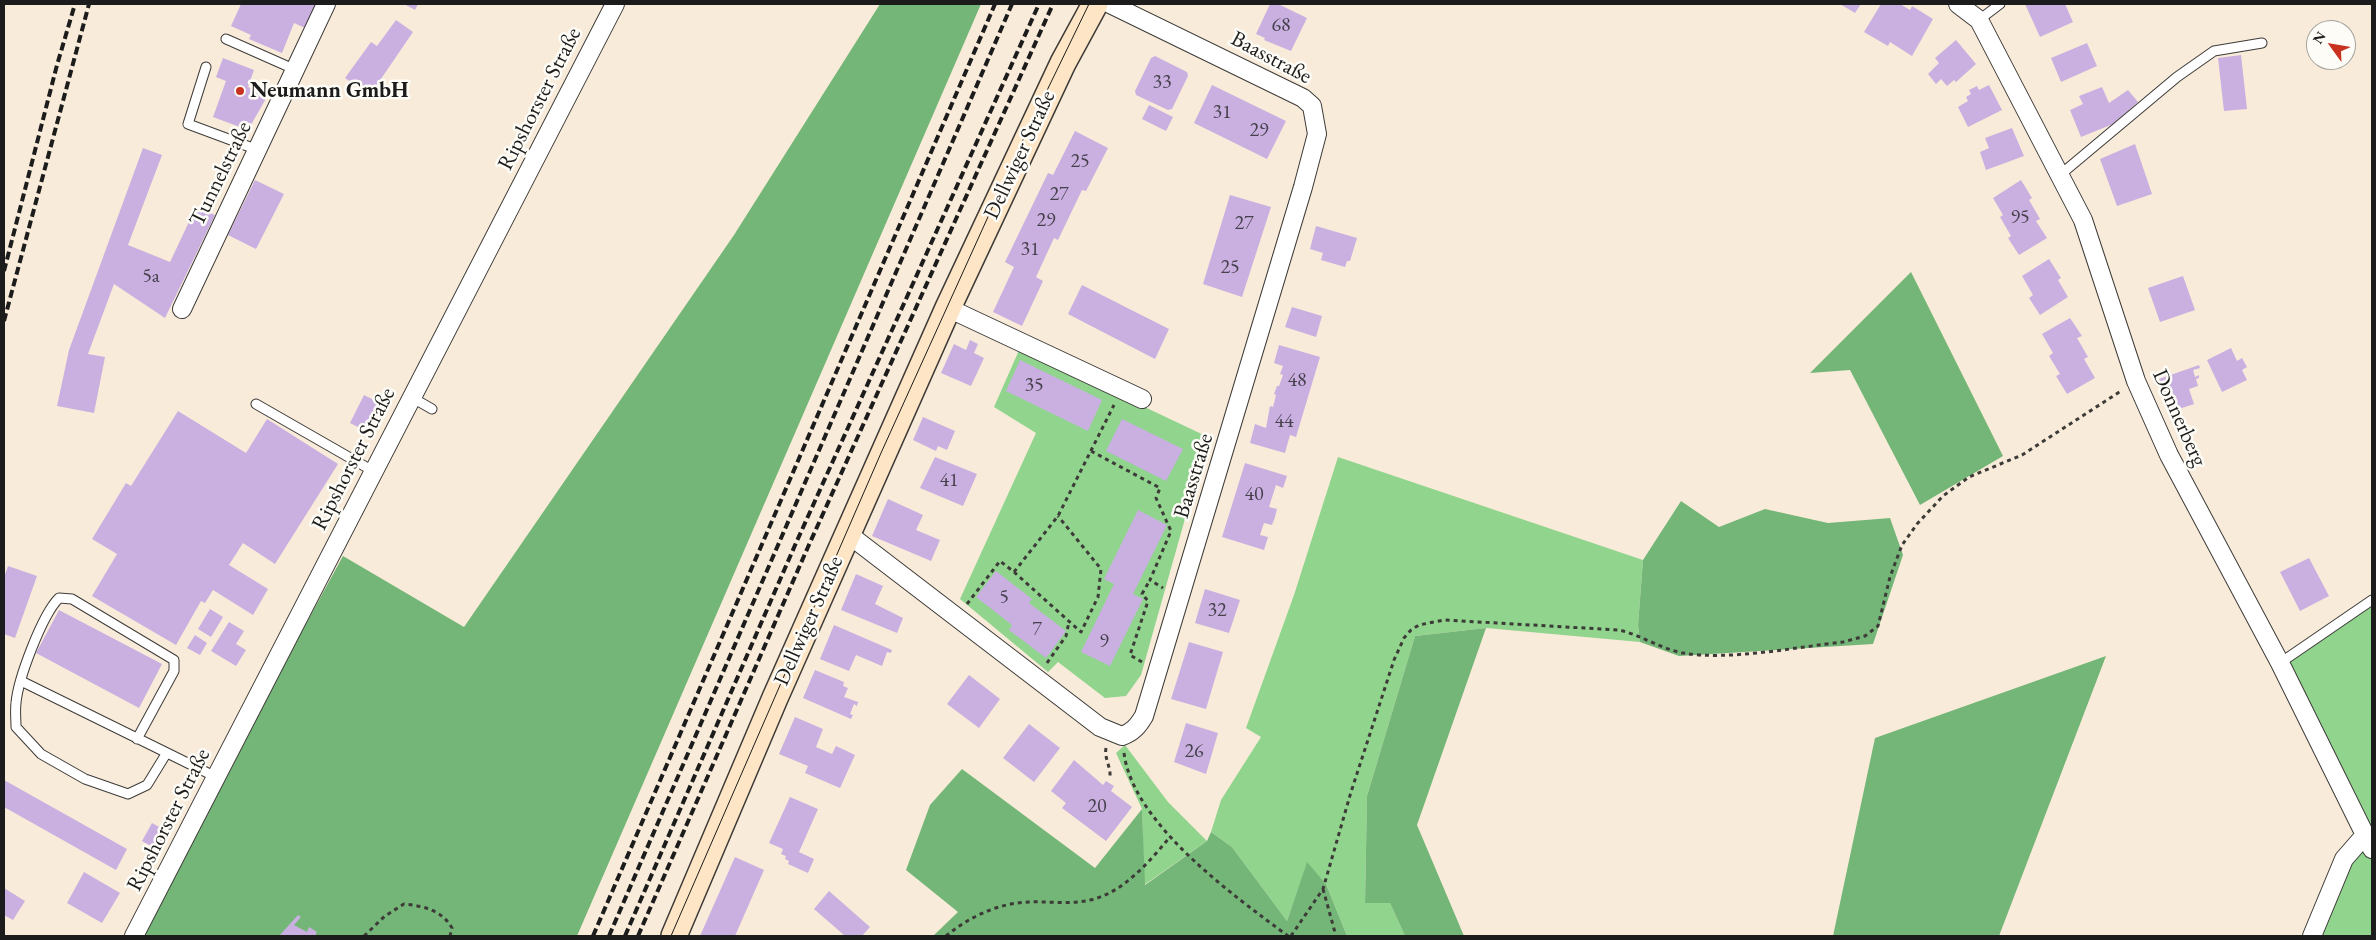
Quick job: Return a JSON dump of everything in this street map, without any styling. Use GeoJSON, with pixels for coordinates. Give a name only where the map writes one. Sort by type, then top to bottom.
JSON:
{"type":"FeatureCollection","features":[{"type":"Feature","properties":{"kind":"main road","name":"Dellwiger Straße"},"geometry":{"type":"LineString","coordinates":[[674,936],[775,698],[948,308],[1063,63],[1095,4]]}},
{"type":"Feature","properties":{"kind":"street","name":"Tunnelstraße"},"geometry":{"type":"LineString","coordinates":[[182,309],[326,4]]}},
{"type":"Feature","properties":{"kind":"street","name":"Baasstraße"},"geometry":{"type":"LineString","coordinates":[[1110,4],[1298,95],[1312,106],[1317,134],[1300,197],[1144,716],[1132,733],[1116,734]]}},
{"type":"Feature","properties":{"kind":"street","name":"Donnerberg"},"geometry":{"type":"LineString","coordinates":[[1958,4],[1979,20],[2084,220],[2136,381],[2169,455],[2280,663],[2369,841]]}},
{"type":"Feature","properties":{"kind":"street","name":"Ripshorster Straße"},"geometry":{"type":"LineString","coordinates":[[134,936],[610,5]]}},
{"type":"Feature","properties":{"kind":"street"},"geometry":{"type":"LineString","coordinates":[[948,308],[1142,399]]}},
{"type":"Feature","properties":{"kind":"street"},"geometry":{"type":"LineString","coordinates":[[848,534],[1036,678],[1116,734]]}},
{"type":"Feature","properties":{"kind":"street"},"geometry":{"type":"LineString","coordinates":[[2312,936],[2344,859],[2369,841]]}},
{"type":"Feature","properties":{"kind":"lane"},"geometry":{"type":"LineString","coordinates":[[1979,20],[2000,4]]}},
{"type":"Feature","properties":{"kind":"lane"},"geometry":{"type":"LineString","coordinates":[[226,39],[296,70]]}},
{"type":"Feature","properties":{"kind":"lane"},"geometry":{"type":"LineString","coordinates":[[2060,175],[2177,77],[2214,51],[2262,44]]}},
{"type":"Feature","properties":{"kind":"lane"},"geometry":{"type":"LineString","coordinates":[[206,68],[188,124],[258,150]]}},
{"type":"Feature","properties":{"kind":"lane"},"geometry":{"type":"LineString","coordinates":[[411,397],[432,409]]}},
{"type":"Feature","properties":{"kind":"lane"},"geometry":{"type":"LineString","coordinates":[[256,404],[373,471]]}},
{"type":"Feature","properties":{"kind":"lane"},"geometry":{"type":"LineString","coordinates":[[137,739],[174,671],[174,660],[72,599],[59,598],[51,606],[26,665],[16,702],[16,727],[41,754],[86,779],[128,794],[147,785],[166,754]]}},
{"type":"Feature","properties":{"kind":"lane"},"geometry":{"type":"LineString","coordinates":[[2280,663],[2372,600]]}},
{"type":"Feature","properties":{"kind":"lane"},"geometry":{"type":"LineString","coordinates":[[21,681],[216,777]]}},
{"type":"Feature","properties":{"kind":"path"},"geometry":{"type":"LineString","coordinates":[[1116,734],[1125,762],[1142,802],[1170,837],[1233,893],[1289,936],[1322,889],[1348,801],[1394,660],[1404,638],[1419,624],[1444,620],[1482,621],[1619,630],[1634,633],[1680,652],[1706,655],[1843,642],[1865,636],[1878,626],[1890,577],[1902,545],[1917,524],[1943,496],[1969,477],[2022,455],[2136,381]]}},
{"type":"Feature","properties":{"kind":"path"},"geometry":{"type":"LineString","coordinates":[[1014,572],[1058,516],[1122,389]]}},
{"type":"Feature","properties":{"kind":"path"},"geometry":{"type":"LineString","coordinates":[[1091,451],[1160,488],[1156,498],[1171,531],[1142,594],[1148,601],[1130,655],[1139,660]]}},
{"type":"Feature","properties":{"kind":"path"},"geometry":{"type":"LineString","coordinates":[[956,618],[1000,562],[1014,572],[1080,632],[1098,597],[1101,568],[1058,516]]}},
{"type":"Feature","properties":{"kind":"path"},"geometry":{"type":"LineString","coordinates":[[1150,580],[1162,587]]}},
{"type":"Feature","properties":{"kind":"path"},"geometry":{"type":"LineString","coordinates":[[1036,678],[1066,636],[1070,622]]}},
{"type":"Feature","properties":{"kind":"path"},"geometry":{"type":"LineString","coordinates":[[1110,777],[1111,770],[1105,754],[1116,734]]}},
{"type":"Feature","properties":{"kind":"path"},"geometry":{"type":"LineString","coordinates":[[946,936],[975,915],[1003,906],[1028,902],[1059,903],[1091,900],[1134,878],[1170,837]]}},
{"type":"Feature","properties":{"kind":"path"},"geometry":{"type":"LineString","coordinates":[[1322,889],[1336,936]]}},
{"type":"Feature","properties":{"kind":"path"},"geometry":{"type":"LineString","coordinates":[[364,936],[385,916],[404,904],[434,910],[447,918],[452,928],[450,936]]}},
{"type":"Feature","properties":{"kind":"green space"},"geometry":{"type":"Polygon","coordinates":[[[880,4],[981,4],[577,936],[141,936],[222,777],[343,556],[464,627],[734,235],[880,4]]]}},
{"type":"Feature","properties":{"kind":"green space"},"geometry":{"type":"Polygon","coordinates":[[[1911,272],[2003,456],[1920,505],[1850,370],[1810,373],[1911,272]]]}},
{"type":"Feature","properties":{"kind":"green space"},"geometry":{"type":"Polygon","coordinates":[[[1020,348],[1208,437],[1141,675],[1126,696],[1105,698],[1058,662],[1048,672],[960,599],[1036,433],[994,407],[1020,348]]]}},
{"type":"Feature","properties":{"kind":"green space"},"geometry":{"type":"Polygon","coordinates":[[[1338,457],[1643,560],[1638,625],[1640,642],[1486,628],[1415,636],[1367,796],[1365,902],[1390,903],[1405,936],[1347,936],[1326,884],[1307,863],[1287,921],[1232,847],[1211,832],[1221,800],[1261,737],[1246,728],[1294,595],[1338,457]]]}},
{"type":"Feature","properties":{"kind":"green space"},"geometry":{"type":"Polygon","coordinates":[[[1681,501],[1719,527],[1765,509],[1828,523],[1890,518],[1903,555],[1873,644],[1679,656],[1640,642],[1638,625],[1643,560],[1681,501]]]}},
{"type":"Feature","properties":{"kind":"green space"},"geometry":{"type":"Polygon","coordinates":[[[2372,605],[2372,841],[2283,663],[2372,605]]]}},
{"type":"Feature","properties":{"kind":"green space"},"geometry":{"type":"Polygon","coordinates":[[[1486,628],[1417,825],[1464,936],[1405,936],[1390,903],[1365,903],[1367,796],[1415,636],[1486,628]]]}},
{"type":"Feature","properties":{"kind":"green space"},"geometry":{"type":"Polygon","coordinates":[[[2106,656],[1999,936],[1833,936],[1875,738],[2106,656]]]}},
{"type":"Feature","properties":{"kind":"green space"},"geometry":{"type":"Polygon","coordinates":[[[1125,745],[1168,802],[1207,841],[1144,885],[1142,809],[1116,753],[1125,745]]]}},
{"type":"Feature","properties":{"kind":"green space"},"geometry":{"type":"Polygon","coordinates":[[[962,769],[1095,868],[1142,809],[1145,885],[1207,841],[1211,832],[1232,847],[1287,921],[1307,862],[1326,884],[1347,936],[933,936],[958,912],[906,870],[930,805],[962,769]]]}},
{"type":"Feature","properties":{"kind":"green space"},"geometry":{"type":"Polygon","coordinates":[[[2363,840],[2372,857],[2372,936],[2315,936],[2363,840]]]}},
{"type":"Feature","properties":{"kind":"building"},"geometry":{"type":"Polygon","coordinates":[[[241,4],[316,4],[305,28],[294,23],[282,53],[249,39],[251,35],[231,26],[241,4]]]}},
{"type":"Feature","properties":{"kind":"building"},"geometry":{"type":"Polygon","coordinates":[[[404,4],[418,4],[415,10],[404,4]]]}},
{"type":"Feature","properties":{"kind":"building"},"geometry":{"type":"Polygon","coordinates":[[[1270,4],[1278,4],[1307,18],[1291,51],[1264,40],[1265,38],[1256,34],[1270,4]]]}},
{"type":"Feature","properties":{"kind":"building"},"geometry":{"type":"Polygon","coordinates":[[[1840,4],[1861,4],[1855,13],[1840,4]]]}},
{"type":"Feature","properties":{"kind":"building"},"geometry":{"type":"Polygon","coordinates":[[[1881,4],[1900,4],[1910,10],[1912,6],[1933,19],[1912,56],[1890,42],[1888,46],[1864,32],[1881,4]]]}},
{"type":"Feature","properties":{"kind":"building"},"geometry":{"type":"Polygon","coordinates":[[[2025,4],[2065,4],[2073,22],[2040,37],[2025,4]]]}},
{"type":"Feature","properties":{"kind":"building"},"geometry":{"type":"Polygon","coordinates":[[[396,20],[413,32],[370,95],[345,78],[371,42],[377,46],[396,20]]]}},
{"type":"Feature","properties":{"kind":"building"},"geometry":{"type":"Polygon","coordinates":[[[1956,40],[1976,64],[1956,82],[1954,80],[1947,86],[1941,79],[1936,84],[1928,74],[1939,63],[1935,58],[1956,40]]]}},
{"type":"Feature","properties":{"kind":"building"},"geometry":{"type":"Polygon","coordinates":[[[2087,43],[2097,66],[2061,82],[2051,58],[2087,43]]]}},
{"type":"Feature","properties":{"kind":"building"},"geometry":{"type":"Polygon","coordinates":[[[2241,55],[2247,109],[2224,111],[2218,58],[2241,55]]]}},
{"type":"Feature","properties":{"kind":"building"},"geometry":{"type":"Polygon","coordinates":[[[1155,56],[1187,72],[1188,76],[1172,109],[1168,110],[1136,95],[1135,91],[1151,58],[1155,56]]]}},
{"type":"Feature","properties":{"kind":"building","name":"Neumann GmbH"},"geometry":{"type":"Polygon","coordinates":[[[223,58],[254,70],[248,87],[268,95],[248,130],[213,117],[226,81],[216,77],[223,58]]]}},
{"type":"Feature","properties":{"kind":"building"},"geometry":{"type":"Polygon","coordinates":[[[1212,85],[1286,121],[1267,159],[1194,123],[1212,85]]]}},
{"type":"Feature","properties":{"kind":"building"},"geometry":{"type":"Polygon","coordinates":[[[1989,85],[2002,110],[1968,127],[1958,107],[1968,101],[1966,97],[1971,94],[1969,90],[1977,86],[1979,90],[1989,85]]]}},
{"type":"Feature","properties":{"kind":"building"},"geometry":{"type":"Polygon","coordinates":[[[2102,87],[2109,103],[2128,90],[2138,102],[2113,124],[2081,137],[2070,110],[2083,104],[2079,96],[2102,87]]]}},
{"type":"Feature","properties":{"kind":"building"},"geometry":{"type":"Polygon","coordinates":[[[1149,105],[1173,117],[1166,131],[1142,119],[1149,105]]]}},
{"type":"Feature","properties":{"kind":"building"},"geometry":{"type":"Polygon","coordinates":[[[2012,128],[2024,156],[1986,170],[1980,152],[1989,148],[1985,138],[2012,128]]]}},
{"type":"Feature","properties":{"kind":"building"},"geometry":{"type":"Polygon","coordinates":[[[1075,131],[1108,148],[1086,191],[1082,190],[1058,240],[1054,238],[1036,277],[1043,281],[1022,326],[993,312],[1014,267],[1005,262],[1048,173],[1053,175],[1075,131]]]}},
{"type":"Feature","properties":{"kind":"building"},"geometry":{"type":"Polygon","coordinates":[[[2135,144],[2152,194],[2117,206],[2100,159],[2135,144]]]}},
{"type":"Feature","properties":{"kind":"building"},"geometry":{"type":"Polygon","coordinates":[[[143,148],[162,155],[128,245],[170,262],[196,207],[215,215],[165,318],[114,284],[88,354],[105,357],[94,413],[57,406],[69,350],[143,148]]]}},
{"type":"Feature","properties":{"kind":"building"},"geometry":{"type":"Polygon","coordinates":[[[255,180],[284,194],[256,249],[228,235],[255,180]]]}},
{"type":"Feature","properties":{"kind":"building"},"geometry":{"type":"Polygon","coordinates":[[[2021,180],[2032,198],[2029,200],[2040,219],[2036,221],[2047,238],[2019,255],[2008,238],[2011,236],[2000,217],[2003,215],[1993,198],[2021,180]]]}},
{"type":"Feature","properties":{"kind":"building"},"geometry":{"type":"Polygon","coordinates":[[[1230,195],[1271,207],[1242,297],[1203,284],[1230,195]]]}},
{"type":"Feature","properties":{"kind":"building"},"geometry":{"type":"Polygon","coordinates":[[[1316,226],[1357,238],[1350,261],[1347,261],[1345,267],[1321,260],[1323,253],[1310,249],[1316,226]]]}},
{"type":"Feature","properties":{"kind":"building"},"geometry":{"type":"Polygon","coordinates":[[[2049,259],[2061,278],[2058,280],[2068,297],[2040,315],[2029,298],[2033,295],[2022,276],[2049,259]]]}},
{"type":"Feature","properties":{"kind":"building"},"geometry":{"type":"Polygon","coordinates":[[[2183,276],[2195,310],[2160,322],[2148,288],[2183,276]]]}},
{"type":"Feature","properties":{"kind":"building"},"geometry":{"type":"Polygon","coordinates":[[[1082,285],[1169,329],[1155,359],[1068,314],[1082,285]]]}},
{"type":"Feature","properties":{"kind":"building"},"geometry":{"type":"Polygon","coordinates":[[[1292,307],[1322,316],[1316,337],[1285,327],[1292,307]]]}},
{"type":"Feature","properties":{"kind":"building"},"geometry":{"type":"Polygon","coordinates":[[[2070,318],[2082,336],[2077,338],[2088,357],[2084,359],[2095,378],[2067,394],[2056,376],[2060,374],[2049,356],[2053,353],[2042,334],[2070,318]]]}},
{"type":"Feature","properties":{"kind":"building"},"geometry":{"type":"Polygon","coordinates":[[[970,340],[978,344],[974,353],[984,358],[971,386],[941,373],[954,344],[966,350],[970,340]]]}},
{"type":"Feature","properties":{"kind":"building"},"geometry":{"type":"Polygon","coordinates":[[[1279,345],[1320,357],[1296,437],[1290,435],[1285,453],[1250,443],[1255,424],[1266,428],[1270,406],[1273,407],[1276,395],[1274,394],[1283,375],[1280,374],[1283,366],[1274,363],[1279,345]]]}},
{"type":"Feature","properties":{"kind":"building"},"geometry":{"type":"Polygon","coordinates":[[[2231,348],[2237,361],[2242,358],[2247,367],[2242,370],[2247,380],[2222,392],[2207,360],[2231,348]]]}},
{"type":"Feature","properties":{"kind":"building"},"geometry":{"type":"Polygon","coordinates":[[[1020,360],[1102,400],[1088,431],[1006,391],[1020,360]]]}},
{"type":"Feature","properties":{"kind":"building"},"geometry":{"type":"Polygon","coordinates":[[[2199,365],[2200,368],[2193,370],[2195,377],[2199,375],[2199,378],[2196,379],[2198,386],[2189,389],[2194,404],[2170,412],[2159,379],[2199,365]]]}},
{"type":"Feature","properties":{"kind":"building"},"geometry":{"type":"Polygon","coordinates":[[[364,395],[378,402],[364,430],[350,423],[364,395]]]}},
{"type":"Feature","properties":{"kind":"building"},"geometry":{"type":"Polygon","coordinates":[[[178,411],[246,453],[267,419],[338,464],[275,564],[243,543],[229,565],[268,589],[253,615],[213,590],[205,603],[201,601],[176,645],[92,596],[117,554],[92,539],[126,483],[131,486],[178,411]]]}},
{"type":"Feature","properties":{"kind":"building"},"geometry":{"type":"Polygon","coordinates":[[[923,417],[955,431],[947,450],[938,446],[936,451],[913,440],[923,417]]]}},
{"type":"Feature","properties":{"kind":"building"},"geometry":{"type":"Polygon","coordinates":[[[1122,419],[1183,449],[1166,481],[1106,451],[1122,419]]]}},
{"type":"Feature","properties":{"kind":"building"},"geometry":{"type":"Polygon","coordinates":[[[935,457],[977,474],[963,506],[920,488],[935,457]]]}},
{"type":"Feature","properties":{"kind":"building"},"geometry":{"type":"Polygon","coordinates":[[[1245,463],[1287,476],[1283,488],[1276,485],[1269,507],[1277,509],[1272,525],[1264,523],[1260,535],[1268,537],[1264,550],[1222,537],[1245,463]]]}},
{"type":"Feature","properties":{"kind":"building"},"geometry":{"type":"Polygon","coordinates":[[[888,499],[923,515],[916,530],[940,540],[931,561],[872,536],[888,499]]]}},
{"type":"Feature","properties":{"kind":"building"},"geometry":{"type":"Polygon","coordinates":[[[1138,510],[1167,525],[1133,594],[1143,599],[1110,666],[1081,652],[1114,584],[1104,579],[1138,510]]]}},
{"type":"Feature","properties":{"kind":"building"},"geometry":{"type":"Polygon","coordinates":[[[2309,558],[2329,596],[2300,611],[2280,572],[2309,558]]]}},
{"type":"Feature","properties":{"kind":"building"},"geometry":{"type":"Polygon","coordinates":[[[8,566],[37,576],[15,638],[4,634],[4,577],[8,566]]]}},
{"type":"Feature","properties":{"kind":"building"},"geometry":{"type":"Polygon","coordinates":[[[996,571],[1032,599],[1029,603],[1066,631],[1046,658],[1009,630],[1012,625],[976,597],[996,571]]]}},
{"type":"Feature","properties":{"kind":"building"},"geometry":{"type":"Polygon","coordinates":[[[856,574],[883,586],[875,604],[903,618],[897,633],[841,610],[856,574]]]}},
{"type":"Feature","properties":{"kind":"building"},"geometry":{"type":"Polygon","coordinates":[[[1205,589],[1240,600],[1229,633],[1195,623],[1205,589]]]}},
{"type":"Feature","properties":{"kind":"building"},"geometry":{"type":"Polygon","coordinates":[[[210,609],[223,617],[211,637],[198,629],[210,609]]]}},
{"type":"Feature","properties":{"kind":"building"},"geometry":{"type":"Polygon","coordinates":[[[59,610],[162,664],[139,708],[36,653],[59,610]]]}},
{"type":"Feature","properties":{"kind":"building"},"geometry":{"type":"Polygon","coordinates":[[[229,622],[244,631],[236,644],[246,650],[236,666],[211,651],[229,622]]]}},
{"type":"Feature","properties":{"kind":"building"},"geometry":{"type":"Polygon","coordinates":[[[834,625],[892,650],[891,653],[887,652],[882,666],[856,655],[849,671],[820,659],[834,625]]]}},
{"type":"Feature","properties":{"kind":"building"},"geometry":{"type":"Polygon","coordinates":[[[195,635],[207,643],[200,655],[187,648],[195,635]]]}},
{"type":"Feature","properties":{"kind":"building"},"geometry":{"type":"Polygon","coordinates":[[[1189,642],[1223,652],[1206,709],[1171,699],[1189,642]]]}},
{"type":"Feature","properties":{"kind":"building"},"geometry":{"type":"Polygon","coordinates":[[[815,670],[844,682],[843,686],[848,688],[844,697],[858,702],[857,706],[854,704],[850,714],[853,715],[851,719],[803,698],[815,670]]]}},
{"type":"Feature","properties":{"kind":"building"},"geometry":{"type":"Polygon","coordinates":[[[969,675],[1000,699],[979,728],[947,704],[969,675]]]}},
{"type":"Feature","properties":{"kind":"building"},"geometry":{"type":"Polygon","coordinates":[[[795,717],[823,729],[816,747],[832,754],[836,746],[855,755],[840,788],[805,773],[808,766],[779,754],[795,717]]]}},
{"type":"Feature","properties":{"kind":"building"},"geometry":{"type":"Polygon","coordinates":[[[1186,723],[1218,733],[1206,774],[1174,762],[1186,723]]]}},
{"type":"Feature","properties":{"kind":"building"},"geometry":{"type":"Polygon","coordinates":[[[1029,724],[1060,748],[1034,782],[1003,758],[1029,724]]]}},
{"type":"Feature","properties":{"kind":"building"},"geometry":{"type":"Polygon","coordinates":[[[1074,760],[1103,785],[1106,781],[1114,786],[1111,791],[1132,807],[1106,841],[1062,808],[1066,803],[1051,791],[1074,760]]]}},
{"type":"Feature","properties":{"kind":"building"},"geometry":{"type":"Polygon","coordinates":[[[4,780],[127,849],[116,870],[4,807],[4,780]]]}},
{"type":"Feature","properties":{"kind":"building"},"geometry":{"type":"Polygon","coordinates":[[[790,797],[818,809],[799,852],[814,859],[808,873],[788,864],[789,861],[785,859],[786,856],[781,854],[783,849],[769,843],[790,797]]]}},
{"type":"Feature","properties":{"kind":"building"},"geometry":{"type":"Polygon","coordinates":[[[152,823],[168,832],[158,850],[142,841],[152,823]]]}},
{"type":"Feature","properties":{"kind":"building"},"geometry":{"type":"Polygon","coordinates":[[[735,857],[764,870],[735,936],[700,936],[735,857]]]}},
{"type":"Feature","properties":{"kind":"building"},"geometry":{"type":"Polygon","coordinates":[[[84,872],[120,893],[102,923],[67,903],[84,872]]]}},
{"type":"Feature","properties":{"kind":"building"},"geometry":{"type":"Polygon","coordinates":[[[4,888],[25,901],[13,920],[4,915],[4,888]]]}},
{"type":"Feature","properties":{"kind":"building"},"geometry":{"type":"Polygon","coordinates":[[[829,891],[870,927],[862,936],[845,936],[814,909],[829,891]]]}},
{"type":"Feature","properties":{"kind":"building"},"geometry":{"type":"Polygon","coordinates":[[[298,915],[301,917],[294,925],[307,932],[309,927],[317,932],[315,936],[279,936],[298,915]]]}},
{"type":"Feature","properties":{"kind":"tram line"},"geometry":{"type":"LineString","coordinates":[[671,936],[881,453],[1021,144],[1089,4]]}},
{"type":"Feature","properties":{"kind":"railway"},"geometry":{"type":"LineString","coordinates":[[4,271],[57,65],[75,4]]}},
{"type":"Feature","properties":{"kind":"railway"},"geometry":{"type":"LineString","coordinates":[[4,321],[89,4]]}},
{"type":"Feature","properties":{"kind":"railway"},"geometry":{"type":"LineString","coordinates":[[593,936],[995,4]]}},
{"type":"Feature","properties":{"kind":"railway"},"geometry":{"type":"LineString","coordinates":[[609,936],[1012,4]]}},
{"type":"Feature","properties":{"kind":"railway"},"geometry":{"type":"LineString","coordinates":[[625,936],[796,543],[1039,4]]}},
{"type":"Feature","properties":{"kind":"railway"},"geometry":{"type":"LineString","coordinates":[[638,936],[808,547],[1053,4]]}},
{"type":"Feature","properties":{"kind":"place","name":"Neumann GmbH"},"geometry":{"type":"Point","coordinates":[240,91]}}]}
